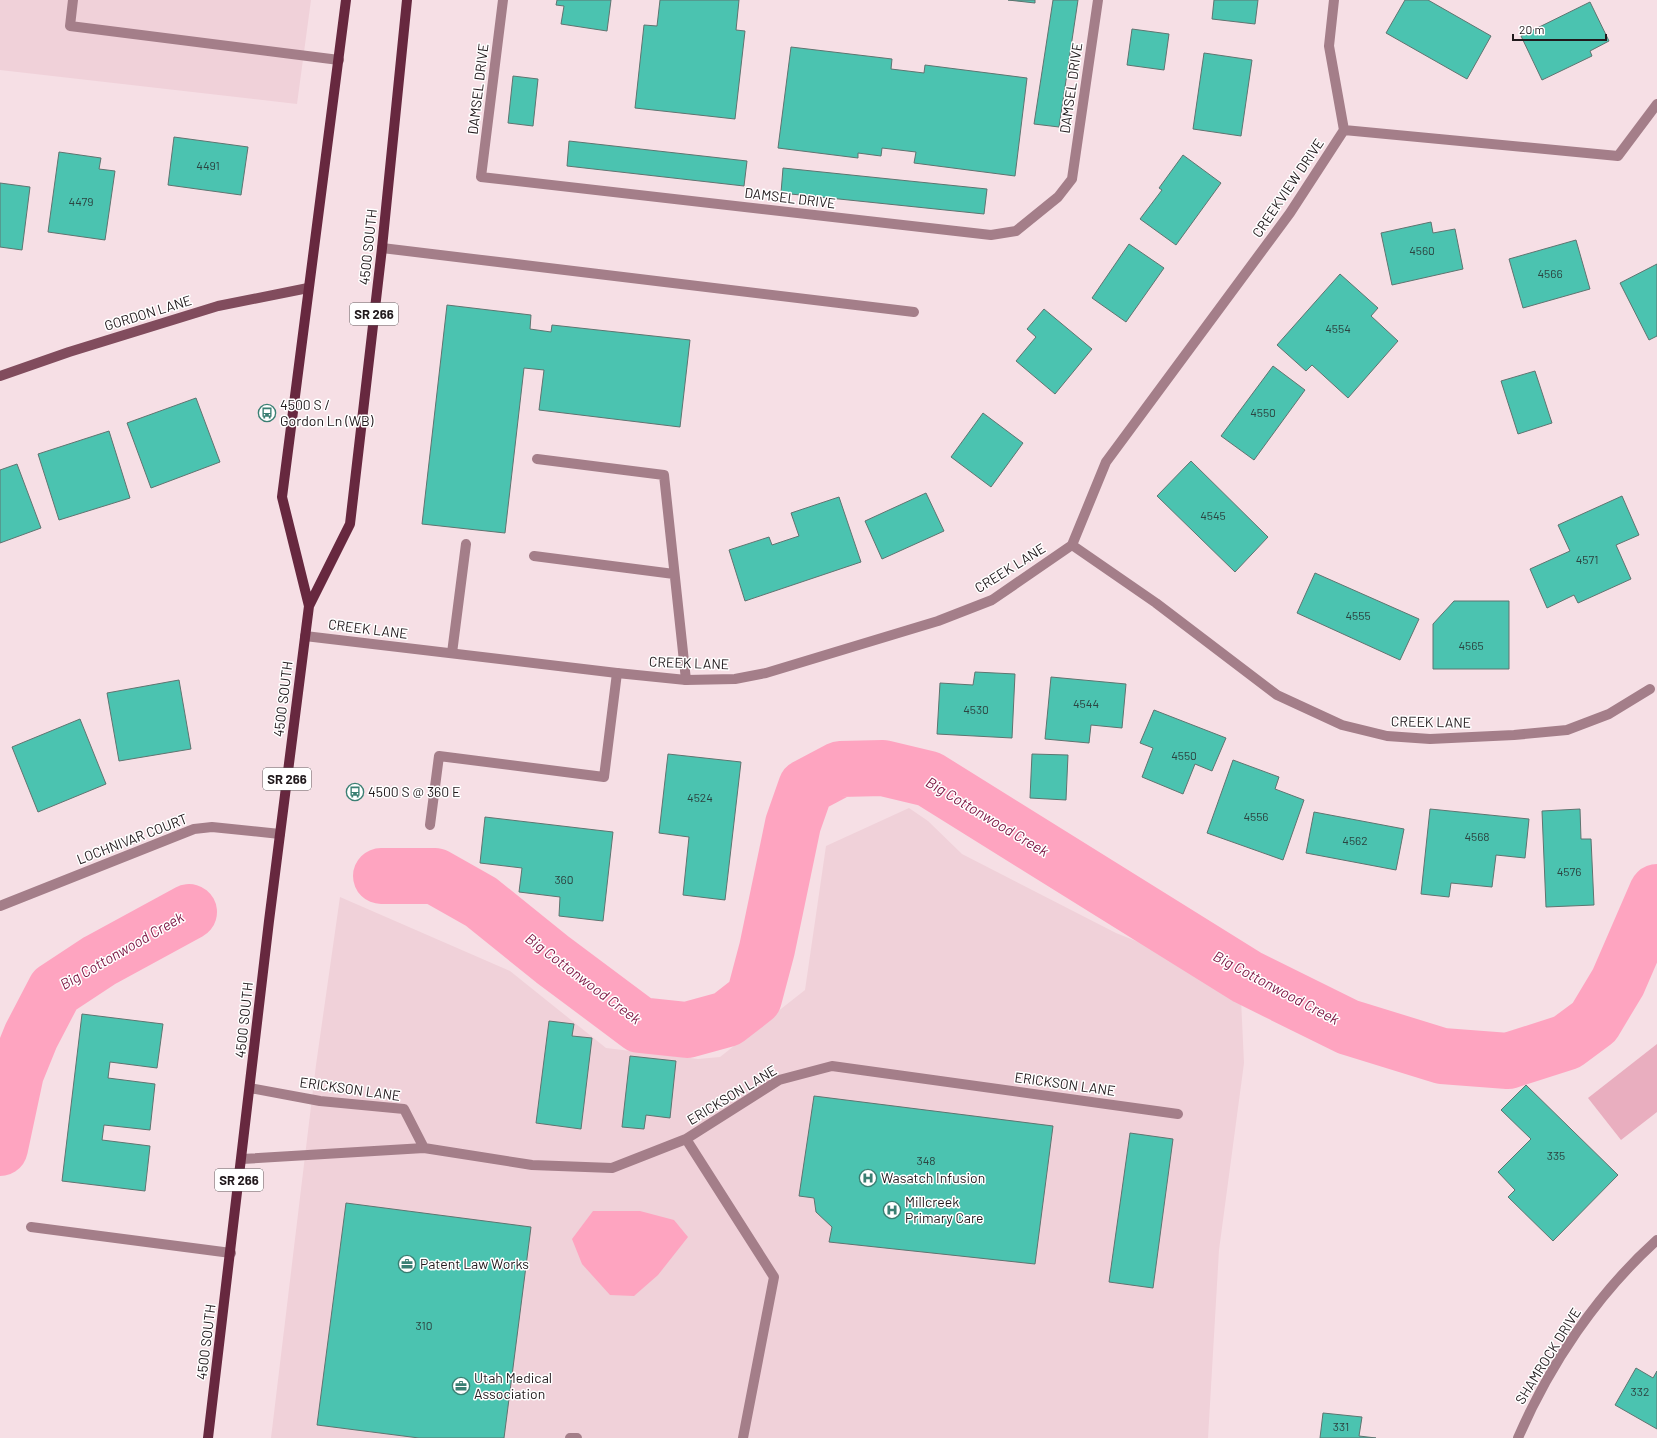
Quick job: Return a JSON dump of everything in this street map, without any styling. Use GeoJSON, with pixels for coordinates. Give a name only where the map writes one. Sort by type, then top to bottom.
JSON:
{"type":"FeatureCollection","features":[{"type":"Feature","properties":{"kind":"main road","name":"4500 SOUTH"},"geometry":{"type":"LineString","coordinates":[[309,606],[282,497],[346,0]]}},
{"type":"Feature","properties":{"kind":"main road","name":"4500 SOUTH"},"geometry":{"type":"LineString","coordinates":[[208,1438],[280,834],[309,606],[350,524],[382,248],[407,0]]}},
{"type":"Feature","properties":{"kind":"street"},"geometry":{"type":"LineString","coordinates":[[73,0],[70,26],[339,60]]}},
{"type":"Feature","properties":{"kind":"street","name":"DAMSEL DRIVE"},"geometry":{"type":"LineString","coordinates":[[503,0],[481,177],[991,235],[1016,231],[1058,197],[1072,179],[1098,0]]}},
{"type":"Feature","properties":{"kind":"street"},"geometry":{"type":"LineString","coordinates":[[1334,0],[1329,46],[1344,130],[1618,156],[1657,104]]}},
{"type":"Feature","properties":{"kind":"street","name":"CREEKVIEW DRIVE"},"geometry":{"type":"LineString","coordinates":[[1072,545],[1106,462],[1290,214],[1344,130]]}},
{"type":"Feature","properties":{"kind":"street"},"geometry":{"type":"LineString","coordinates":[[382,248],[914,312]]}},
{"type":"Feature","properties":{"kind":"street","name":"GORDON LANE"},"geometry":{"type":"LineString","coordinates":[[0,376],[68,352],[218,306],[308,288]]}},
{"type":"Feature","properties":{"kind":"street"},"geometry":{"type":"LineString","coordinates":[[537,459],[664,475],[686,680]]}},
{"type":"Feature","properties":{"kind":"street"},"geometry":{"type":"LineString","coordinates":[[452,653],[466,544]]}},
{"type":"Feature","properties":{"kind":"street","name":"CREEK LANE"},"geometry":{"type":"LineString","coordinates":[[305,636],[686,680],[735,679],[766,673],[938,621],[992,600],[1072,545],[1156,603],[1277,695],[1342,725],[1387,736],[1430,739],[1514,735],[1567,730],[1609,714],[1650,689]]}},
{"type":"Feature","properties":{"kind":"street"},"geometry":{"type":"LineString","coordinates":[[534,556],[674,574]]}},
{"type":"Feature","properties":{"kind":"street"},"geometry":{"type":"LineString","coordinates":[[430,825],[439,756],[604,777],[617,673]]}},
{"type":"Feature","properties":{"kind":"street","name":"LOCHNIVAR COURT"},"geometry":{"type":"LineString","coordinates":[[0,906],[194,829],[212,828],[280,834]]}},
{"type":"Feature","properties":{"kind":"street","name":"ERICKSON LANE"},"geometry":{"type":"LineString","coordinates":[[242,1159],[424,1148],[532,1165],[612,1168],[686,1138],[779,1080],[832,1066],[1178,1114]]}},
{"type":"Feature","properties":{"kind":"street","name":"ERICKSON LANE"},"geometry":{"type":"LineString","coordinates":[[250,1088],[320,1101],[404,1109],[424,1148]]}},
{"type":"Feature","properties":{"kind":"street"},"geometry":{"type":"LineString","coordinates":[[686,1138],[774,1277],[743,1438]]}},
{"type":"Feature","properties":{"kind":"street"},"geometry":{"type":"LineString","coordinates":[[31,1227],[231,1253]]}},
{"type":"Feature","properties":{"kind":"street","name":"SHAMROCK DRIVE"},"geometry":{"type":"LineString","coordinates":[[1518,1438],[1532,1404],[1582,1323],[1632,1263],[1657,1240]]}},
{"type":"Feature","properties":{"kind":"street"},"geometry":{"type":"LineString","coordinates":[[570,1438],[577,1438]]}},
{"type":"Feature","properties":{"kind":"shaded area"},"geometry":{"type":"Polygon","coordinates":[[[0,0],[311,0],[297,104],[0,70],[0,0]]]}},
{"type":"Feature","properties":{"kind":"shaded area"},"geometry":{"type":"Polygon","coordinates":[[[909,808],[928,821],[962,854],[1116,933],[1216,973],[1240,978],[1244,1063],[1219,1250],[1208,1438],[271,1438],[316,1065],[340,897],[510,971],[606,1048],[698,1059],[720,1057],[805,990],[826,846],[909,808]]]}},
{"type":"Feature","properties":{"kind":"shaded area"},"geometry":{"type":"Polygon","coordinates":[[[1657,1044],[1657,1112],[1621,1140],[1588,1098],[1657,1044]]]}},
{"type":"Feature","properties":{"kind":"shaded area"},"geometry":{"type":"Polygon","coordinates":[[[593,1211],[640,1211],[674,1220],[688,1237],[658,1275],[634,1296],[610,1295],[582,1264],[572,1239],[593,1211]]]}},
{"type":"Feature","properties":{"kind":"building"},"geometry":{"type":"Polygon","coordinates":[[[557,0],[611,0],[607,31],[561,24],[564,6],[556,5],[557,0]]]}},
{"type":"Feature","properties":{"kind":"building"},"geometry":{"type":"Polygon","coordinates":[[[660,0],[739,0],[736,30],[745,31],[735,119],[635,108],[644,25],[657,26],[660,0]]]}},
{"type":"Feature","properties":{"kind":"building"},"geometry":{"type":"Polygon","coordinates":[[[1008,0],[1035,0],[1035,3],[1008,0]]]}},
{"type":"Feature","properties":{"kind":"building"},"geometry":{"type":"Polygon","coordinates":[[[1053,0],[1078,0],[1059,127],[1034,124],[1053,0]]]}},
{"type":"Feature","properties":{"kind":"building"},"geometry":{"type":"Polygon","coordinates":[[[1214,0],[1258,0],[1255,24],[1212,19],[1214,0]]]}},
{"type":"Feature","properties":{"kind":"building"},"geometry":{"type":"Polygon","coordinates":[[[1405,0],[1428,0],[1491,36],[1467,79],[1386,33],[1405,0]]]}},
{"type":"Feature","properties":{"kind":"building"},"geometry":{"type":"Polygon","coordinates":[[[1590,2],[1609,41],[1590,51],[1592,56],[1542,80],[1521,36],[1590,2]]]}},
{"type":"Feature","properties":{"kind":"building"},"geometry":{"type":"Polygon","coordinates":[[[1132,29],[1169,34],[1164,70],[1127,65],[1132,29]]]}},
{"type":"Feature","properties":{"kind":"building"},"geometry":{"type":"Polygon","coordinates":[[[791,47],[892,59],[891,69],[924,73],[925,65],[1027,78],[1015,176],[914,163],[916,152],[882,148],[881,156],[858,153],[858,158],[778,148],[791,47]]]}},
{"type":"Feature","properties":{"kind":"building"},"geometry":{"type":"Polygon","coordinates":[[[1204,53],[1252,60],[1241,136],[1193,129],[1204,53]]]}},
{"type":"Feature","properties":{"kind":"building"},"geometry":{"type":"Polygon","coordinates":[[[513,76],[538,79],[533,126],[508,123],[513,76]]]}},
{"type":"Feature","properties":{"kind":"building"},"geometry":{"type":"Polygon","coordinates":[[[174,137],[248,147],[241,195],[168,185],[174,137]]]}},
{"type":"Feature","properties":{"kind":"building"},"geometry":{"type":"Polygon","coordinates":[[[569,141],[747,161],[744,186],[567,166],[569,141]]]}},
{"type":"Feature","properties":{"kind":"building"},"geometry":{"type":"Polygon","coordinates":[[[59,152],[101,158],[99,169],[115,171],[105,240],[48,232],[59,152]]]}},
{"type":"Feature","properties":{"kind":"building"},"geometry":{"type":"Polygon","coordinates":[[[1183,155],[1221,183],[1176,245],[1140,219],[1162,190],[1159,188],[1183,155]]]}},
{"type":"Feature","properties":{"kind":"building"},"geometry":{"type":"Polygon","coordinates":[[[783,168],[987,189],[984,214],[781,193],[783,168]]]}},
{"type":"Feature","properties":{"kind":"building"},"geometry":{"type":"Polygon","coordinates":[[[0,183],[30,187],[22,250],[0,247],[0,183]]]}},
{"type":"Feature","properties":{"kind":"building"},"geometry":{"type":"Polygon","coordinates":[[[1431,222],[1433,233],[1455,229],[1463,269],[1392,285],[1381,233],[1431,222]]]}},
{"type":"Feature","properties":{"kind":"building"},"geometry":{"type":"Polygon","coordinates":[[[1576,240],[1590,289],[1523,308],[1509,259],[1576,240]]]}},
{"type":"Feature","properties":{"kind":"building"},"geometry":{"type":"Polygon","coordinates":[[[1129,244],[1164,268],[1126,322],[1092,298],[1129,244]]]}},
{"type":"Feature","properties":{"kind":"building"},"geometry":{"type":"Polygon","coordinates":[[[1657,264],[1657,336],[1649,340],[1620,283],[1657,264]]]}},
{"type":"Feature","properties":{"kind":"building"},"geometry":{"type":"Polygon","coordinates":[[[1340,274],[1378,308],[1371,316],[1398,341],[1348,398],[1312,365],[1306,371],[1277,345],[1340,274]]]}},
{"type":"Feature","properties":{"kind":"building"},"geometry":{"type":"Polygon","coordinates":[[[447,305],[531,315],[530,329],[551,332],[552,325],[690,340],[680,427],[539,410],[544,370],[524,368],[505,533],[422,524],[447,305]]]}},
{"type":"Feature","properties":{"kind":"building"},"geometry":{"type":"Polygon","coordinates":[[[1044,309],[1092,349],[1055,394],[1016,361],[1036,337],[1027,329],[1044,309]]]}},
{"type":"Feature","properties":{"kind":"building"},"geometry":{"type":"Polygon","coordinates":[[[1273,366],[1305,390],[1254,460],[1221,436],[1273,366]]]}},
{"type":"Feature","properties":{"kind":"building"},"geometry":{"type":"Polygon","coordinates":[[[1535,371],[1552,423],[1518,434],[1501,381],[1535,371]]]}},
{"type":"Feature","properties":{"kind":"building"},"geometry":{"type":"Polygon","coordinates":[[[196,398],[220,462],[151,488],[127,423],[196,398]]]}},
{"type":"Feature","properties":{"kind":"building"},"geometry":{"type":"Polygon","coordinates":[[[983,413],[1023,443],[991,487],[951,457],[983,413]]]}},
{"type":"Feature","properties":{"kind":"building"},"geometry":{"type":"Polygon","coordinates":[[[109,431],[130,498],[59,520],[38,454],[109,431]]]}},
{"type":"Feature","properties":{"kind":"building"},"geometry":{"type":"Polygon","coordinates":[[[1191,461],[1268,537],[1235,572],[1157,496],[1191,461]]]}},
{"type":"Feature","properties":{"kind":"building"},"geometry":{"type":"Polygon","coordinates":[[[17,464],[41,528],[0,543],[0,470],[17,464]]]}},
{"type":"Feature","properties":{"kind":"building"},"geometry":{"type":"Polygon","coordinates":[[[926,493],[944,531],[882,559],[865,521],[926,493]]]}},
{"type":"Feature","properties":{"kind":"building"},"geometry":{"type":"Polygon","coordinates":[[[1622,496],[1639,535],[1616,545],[1631,579],[1578,603],[1574,595],[1547,608],[1530,569],[1570,551],[1558,525],[1622,496]]]}},
{"type":"Feature","properties":{"kind":"building"},"geometry":{"type":"Polygon","coordinates":[[[839,497],[861,562],[745,601],[729,550],[769,537],[772,545],[799,536],[791,513],[839,497]]]}},
{"type":"Feature","properties":{"kind":"building"},"geometry":{"type":"Polygon","coordinates":[[[1315,573],[1419,619],[1400,660],[1297,613],[1315,573]]]}},
{"type":"Feature","properties":{"kind":"building"},"geometry":{"type":"Polygon","coordinates":[[[1454,601],[1509,601],[1509,669],[1433,669],[1433,624],[1454,601]]]}},
{"type":"Feature","properties":{"kind":"building"},"geometry":{"type":"Polygon","coordinates":[[[975,672],[1015,674],[1012,738],[937,734],[940,683],[973,685],[975,672]]]}},
{"type":"Feature","properties":{"kind":"building"},"geometry":{"type":"Polygon","coordinates":[[[1051,677],[1126,684],[1122,728],[1091,725],[1089,743],[1045,739],[1051,677]]]}},
{"type":"Feature","properties":{"kind":"building"},"geometry":{"type":"Polygon","coordinates":[[[179,680],[191,749],[119,761],[107,693],[179,680]]]}},
{"type":"Feature","properties":{"kind":"building"},"geometry":{"type":"Polygon","coordinates":[[[1154,710],[1226,738],[1212,771],[1195,764],[1183,794],[1142,777],[1153,748],[1140,743],[1154,710]]]}},
{"type":"Feature","properties":{"kind":"building"},"geometry":{"type":"Polygon","coordinates":[[[80,719],[106,784],[38,812],[12,747],[80,719]]]}},
{"type":"Feature","properties":{"kind":"building"},"geometry":{"type":"Polygon","coordinates":[[[668,754],[741,762],[725,900],[683,895],[689,837],[659,833],[668,754]]]}},
{"type":"Feature","properties":{"kind":"building"},"geometry":{"type":"Polygon","coordinates":[[[1032,754],[1068,755],[1066,800],[1030,798],[1032,754]]]}},
{"type":"Feature","properties":{"kind":"building"},"geometry":{"type":"Polygon","coordinates":[[[1233,760],[1279,777],[1275,789],[1304,800],[1283,860],[1207,833],[1233,760]]]}},
{"type":"Feature","properties":{"kind":"building"},"geometry":{"type":"Polygon","coordinates":[[[1430,809],[1529,819],[1525,858],[1496,855],[1492,887],[1451,883],[1449,897],[1421,894],[1430,809]]]}},
{"type":"Feature","properties":{"kind":"building"},"geometry":{"type":"Polygon","coordinates":[[[1580,809],[1581,839],[1591,839],[1594,905],[1546,907],[1542,811],[1580,809]]]}},
{"type":"Feature","properties":{"kind":"building"},"geometry":{"type":"Polygon","coordinates":[[[1314,812],[1404,829],[1396,870],[1306,853],[1314,812]]]}},
{"type":"Feature","properties":{"kind":"building"},"geometry":{"type":"Polygon","coordinates":[[[485,817],[613,832],[603,921],[559,916],[560,897],[519,892],[522,868],[480,863],[485,817]]]}},
{"type":"Feature","properties":{"kind":"building"},"geometry":{"type":"Polygon","coordinates":[[[82,1014],[163,1024],[157,1068],[110,1062],[108,1078],[155,1084],[150,1130],[104,1125],[102,1140],[150,1146],[145,1191],[62,1181],[82,1014]]]}},
{"type":"Feature","properties":{"kind":"building"},"geometry":{"type":"Polygon","coordinates":[[[549,1021],[574,1024],[572,1036],[592,1038],[581,1129],[536,1123],[549,1021]]]}},
{"type":"Feature","properties":{"kind":"building"},"geometry":{"type":"Polygon","coordinates":[[[630,1056],[676,1061],[670,1118],[646,1115],[644,1129],[622,1127],[630,1056]]]}},
{"type":"Feature","properties":{"kind":"building"},"geometry":{"type":"Polygon","coordinates":[[[1526,1085],[1618,1175],[1553,1241],[1508,1197],[1515,1190],[1498,1172],[1531,1139],[1501,1110],[1526,1085]]]}},
{"type":"Feature","properties":{"kind":"building"},"geometry":{"type":"Polygon","coordinates":[[[814,1096],[1053,1126],[1035,1264],[829,1242],[832,1227],[816,1212],[814,1198],[799,1196],[814,1096]]]}},
{"type":"Feature","properties":{"kind":"building"},"geometry":{"type":"Polygon","coordinates":[[[1130,1133],[1173,1139],[1153,1288],[1109,1282],[1130,1133]]]}},
{"type":"Feature","properties":{"kind":"building"},"geometry":{"type":"Polygon","coordinates":[[[346,1203],[531,1227],[504,1438],[419,1438],[317,1425],[346,1203]]]}},
{"type":"Feature","properties":{"kind":"building"},"geometry":{"type":"Polygon","coordinates":[[[1636,1368],[1653,1378],[1657,1371],[1657,1429],[1615,1405],[1636,1368]]]}},
{"type":"Feature","properties":{"kind":"building"},"geometry":{"type":"Polygon","coordinates":[[[1323,1413],[1362,1417],[1359,1436],[1376,1438],[1320,1438],[1323,1413]]]}},
{"type":"Feature","properties":{"kind":"waterway","name":"Big Cottonwood Creek"},"geometry":{"type":"LineString","coordinates":[[381,876],[435,876],[481,902],[553,960],[640,1025],[687,1030],[727,1019],[754,998],[767,949],[793,824],[806,787],[840,769],[883,768],[929,779],[1247,977],[1348,1027],[1442,1056],[1508,1061],[1567,1042],[1594,1022],[1618,982],[1657,892]]}},
{"type":"Feature","properties":{"kind":"waterway","name":"Big Cottonwood Creek"},"geometry":{"type":"LineString","coordinates":[[0,1148],[16,1073],[31,1036],[55,990],[99,961],[189,912]]}},
{"type":"Feature","properties":{"kind":"place","name":"4500 S / Gordon Ln (WB)"},"geometry":{"type":"Point","coordinates":[267,413]}},
{"type":"Feature","properties":{"kind":"place","name":"4500 S @ 360 E"},"geometry":{"type":"Point","coordinates":[355,792]}},
{"type":"Feature","properties":{"kind":"place","name":"Wasatch Infusion"},"geometry":{"type":"Point","coordinates":[868,1178]}},
{"type":"Feature","properties":{"kind":"place","name":"Millcreek Primary Care"},"geometry":{"type":"Point","coordinates":[892,1210]}},
{"type":"Feature","properties":{"kind":"place","name":"Patent Law Works"},"geometry":{"type":"Point","coordinates":[407,1264]}},
{"type":"Feature","properties":{"kind":"place","name":"Utah Medical Association"},"geometry":{"type":"Point","coordinates":[461,1386]}}]}
